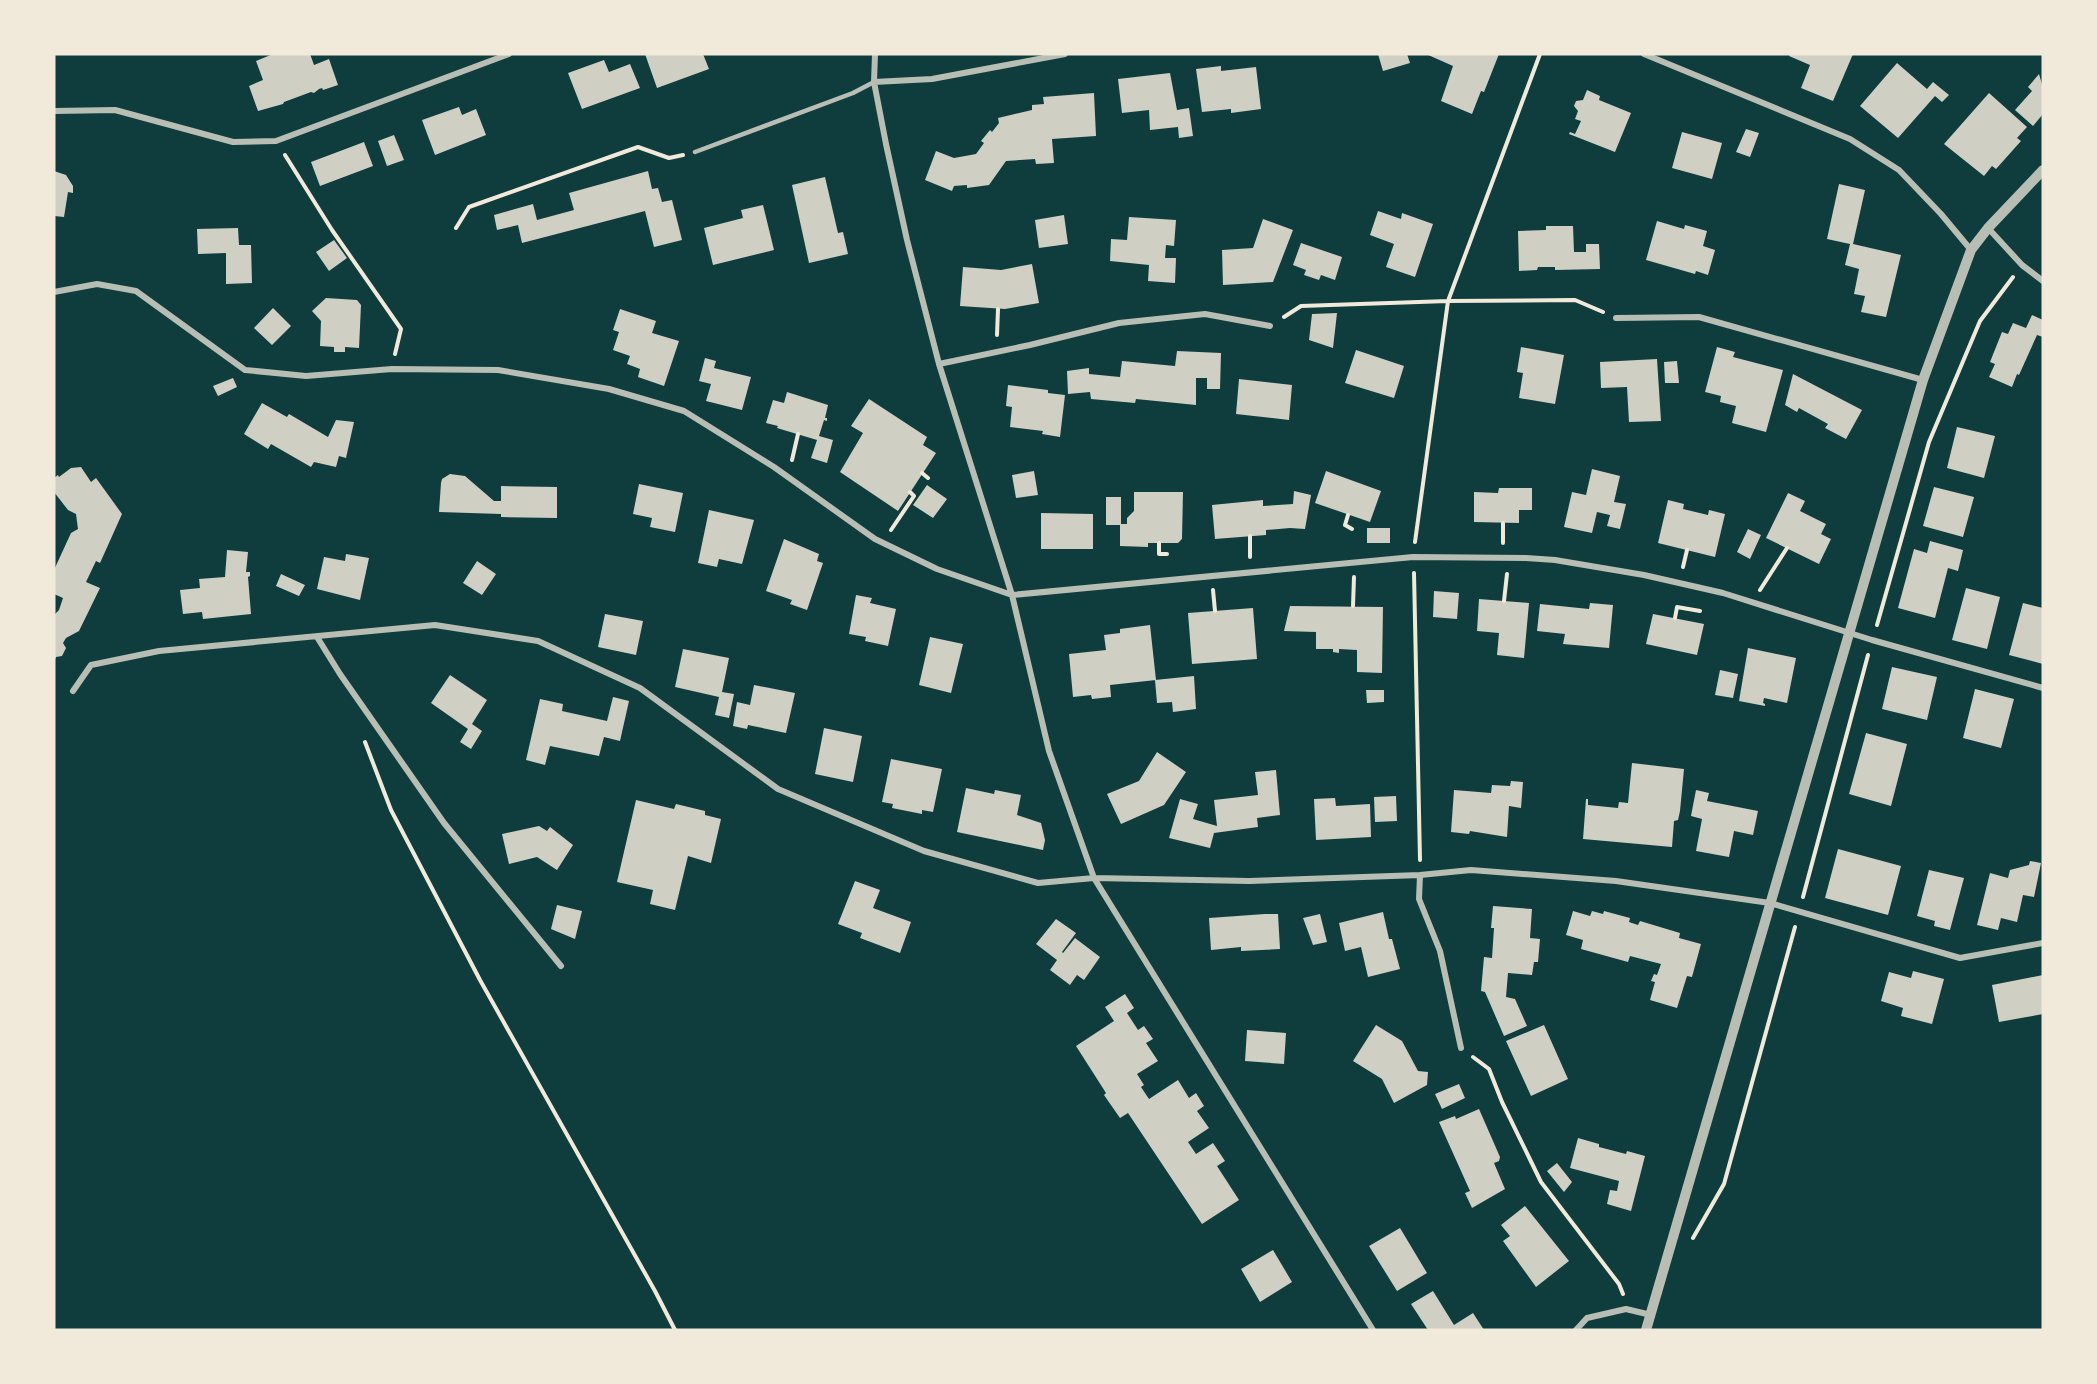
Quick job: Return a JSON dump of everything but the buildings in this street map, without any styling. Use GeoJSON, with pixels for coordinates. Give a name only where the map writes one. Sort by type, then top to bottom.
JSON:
{"type":"FeatureCollection","features":[{"type":"Feature","properties":{"kind":"street"},"geometry":{"type":"LineString","coordinates":[[54,111],[115,110],[233,142],[276,141],[509,54]]}},
{"type":"Feature","properties":{"kind":"street"},"geometry":{"type":"LineString","coordinates":[[875,54],[874,82],[907,240],[939,364],[1012,595],[1048,751],[1094,878],[1373,1330]]}},
{"type":"Feature","properties":{"kind":"street"},"geometry":{"type":"LineString","coordinates":[[874,82],[932,79],[1065,54]]}},
{"type":"Feature","properties":{"kind":"street"},"geometry":{"type":"LineString","coordinates":[[1644,54],[1850,139],[1899,170],[1971,250]]}},
{"type":"Feature","properties":{"kind":"street"},"geometry":{"type":"LineString","coordinates":[[1646,1330],[1923,380],[1971,250],[1988,228],[2043,170]]}},
{"type":"Feature","properties":{"kind":"street"},"geometry":{"type":"LineString","coordinates":[[1988,228],[2022,265],[2043,281]]}},
{"type":"Feature","properties":{"kind":"street"},"geometry":{"type":"LineString","coordinates":[[54,292],[97,284],[136,291],[245,370],[306,376],[392,369],[498,370],[609,389],[684,411],[774,467],[875,539],[937,569],[1012,595],[1413,557],[1555,560],[1644,575],[1723,593],[1872,640],[2043,688]]}},
{"type":"Feature","properties":{"kind":"street"},"geometry":{"type":"LineString","coordinates":[[939,364],[1030,345],[1119,322],[1205,314],[1270,326]]}},
{"type":"Feature","properties":{"kind":"street"},"geometry":{"type":"LineString","coordinates":[[1616,318],[1699,317],[1923,380]]}},
{"type":"Feature","properties":{"kind":"street"},"geometry":{"type":"LineString","coordinates":[[73,691],[91,665],[159,651],[435,625],[538,641],[640,688],[778,789],[924,850],[1038,883],[1094,878],[1249,881],[1420,875],[1471,870],[1605,880],[1770,903],[1960,958],[2043,943]]}},
{"type":"Feature","properties":{"kind":"street"},"geometry":{"type":"LineString","coordinates":[[317,637],[444,824],[561,966]]}},
{"type":"Feature","properties":{"kind":"street"},"geometry":{"type":"LineString","coordinates":[[1420,875],[1419,899],[1440,951],[1461,1048]]}},
{"type":"Feature","properties":{"kind":"street"},"geometry":{"type":"LineString","coordinates":[[1576,1330],[1587,1318],[1626,1309],[1651,1316]]}},
{"type":"Feature","properties":{"kind":"lane"},"geometry":{"type":"LineString","coordinates":[[695,152],[843,97],[874,82]]}},
{"type":"Feature","properties":{"kind":"path"},"geometry":{"type":"LineString","coordinates":[[1420,875],[1413,557],[1448,301],[1540,54]]}},
{"type":"Feature","properties":{"kind":"path"},"geometry":{"type":"LineString","coordinates":[[276,141],[328,225],[401,329],[392,369]]}},
{"type":"Feature","properties":{"kind":"path"},"geometry":{"type":"LineString","coordinates":[[456,228],[469,207],[638,147],[669,158],[695,152]]}},
{"type":"Feature","properties":{"kind":"path"},"geometry":{"type":"LineString","coordinates":[[1690,1243],[1724,1184],[1872,640],[1929,442],[1980,321],[2022,265]]}},
{"type":"Feature","properties":{"kind":"path"},"geometry":{"type":"LineString","coordinates":[[1270,326],[1301,306],[1448,301],[1575,300],[1616,318]]}},
{"type":"Feature","properties":{"kind":"path"},"geometry":{"type":"LineString","coordinates":[[998,309],[998,335]]}},
{"type":"Feature","properties":{"kind":"path"},"geometry":{"type":"LineString","coordinates":[[791,463],[798,434]]}},
{"type":"Feature","properties":{"kind":"path"},"geometry":{"type":"LineString","coordinates":[[922,473],[928,478]]}},
{"type":"Feature","properties":{"kind":"path"},"geometry":{"type":"LineString","coordinates":[[889,533],[914,496],[910,492]]}},
{"type":"Feature","properties":{"kind":"path"},"geometry":{"type":"LineString","coordinates":[[1348,515],[1345,525],[1352,529]]}},
{"type":"Feature","properties":{"kind":"path"},"geometry":{"type":"LineString","coordinates":[[1503,523],[1503,545]]}},
{"type":"Feature","properties":{"kind":"path"},"geometry":{"type":"LineString","coordinates":[[1250,536],[1250,560]]}},
{"type":"Feature","properties":{"kind":"path"},"geometry":{"type":"LineString","coordinates":[[1159,543],[1159,554],[1167,554]]}},
{"type":"Feature","properties":{"kind":"path"},"geometry":{"type":"LineString","coordinates":[[1759,591],[1787,548]]}},
{"type":"Feature","properties":{"kind":"path"},"geometry":{"type":"LineString","coordinates":[[1683,571],[1688,550]]}},
{"type":"Feature","properties":{"kind":"path"},"geometry":{"type":"LineString","coordinates":[[1504,601],[1507,570]]}},
{"type":"Feature","properties":{"kind":"path"},"geometry":{"type":"LineString","coordinates":[[1353,606],[1354,584]]}},
{"type":"Feature","properties":{"kind":"path"},"geometry":{"type":"LineString","coordinates":[[1214,596],[1215,611]]}},
{"type":"Feature","properties":{"kind":"path"},"geometry":{"type":"LineString","coordinates":[[1675,618],[1677,607],[1700,611]]}},
{"type":"Feature","properties":{"kind":"path"},"geometry":{"type":"LineString","coordinates":[[363,736],[391,810],[407,842],[480,980],[675,1330]]}},
{"type":"Feature","properties":{"kind":"path"},"geometry":{"type":"LineString","coordinates":[[1461,1048],[1489,1069],[1502,1102],[1541,1182],[1619,1284],[1626,1309]]}}]}
